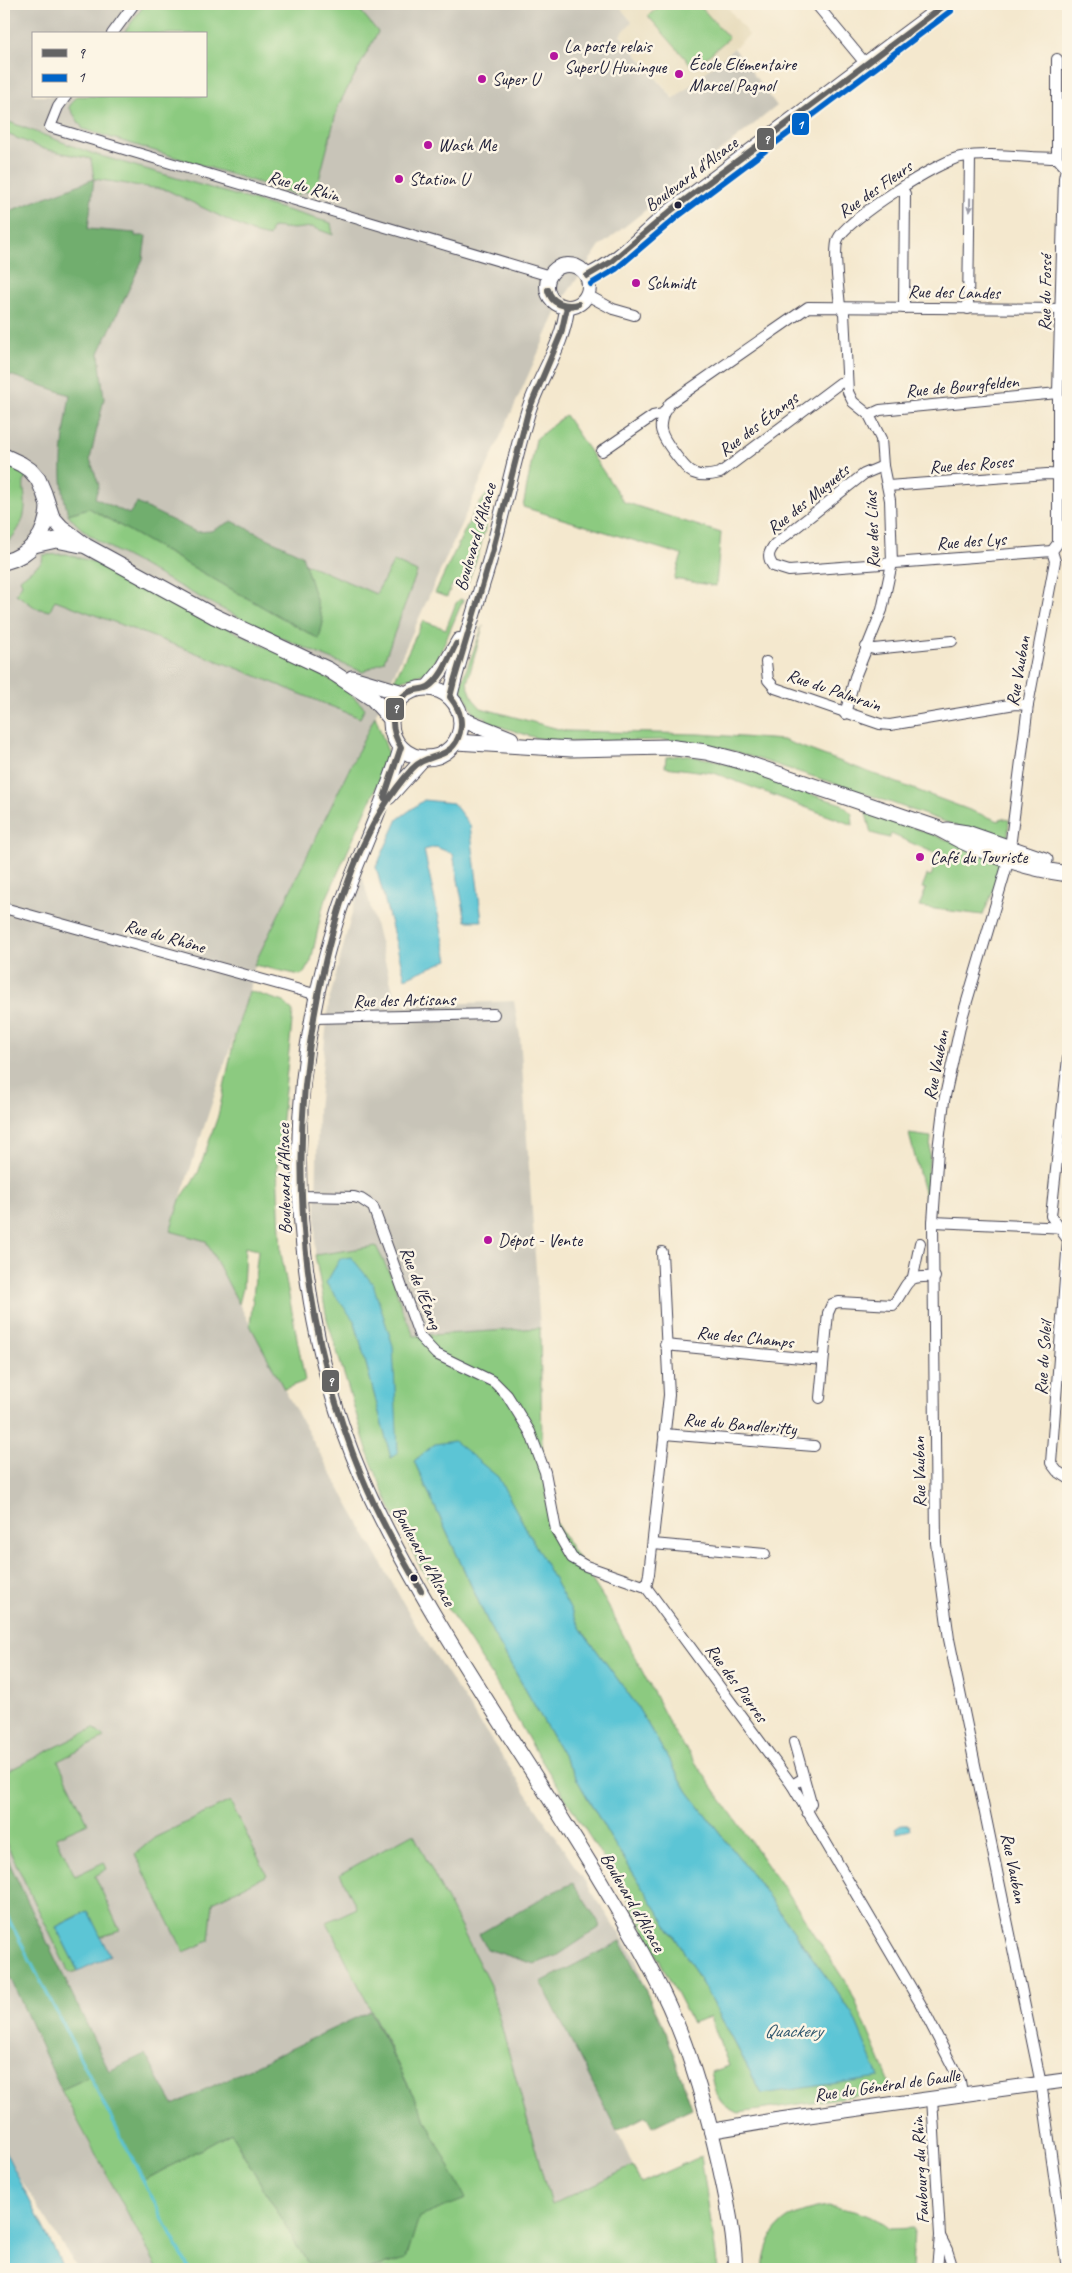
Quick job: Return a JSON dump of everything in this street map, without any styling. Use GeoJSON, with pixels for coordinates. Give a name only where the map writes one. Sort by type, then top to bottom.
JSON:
{"type":"FeatureCollection","features":[{"type":"Feature","properties":{"kind":"main road"},"geometry":{"type":"LineString","coordinates":[[4,456],[30,470],[38,479],[52,517],[61,527],[86,546],[214,616],[329,670],[388,690],[406,694]]}},
{"type":"Feature","properties":{"kind":"main road"},"geometry":{"type":"LineString","coordinates":[[4,562],[17,558],[34,545],[44,529],[48,507]]}},
{"type":"Feature","properties":{"kind":"main road"},"geometry":{"type":"LineString","coordinates":[[34,545],[56,540],[86,546]]}},
{"type":"Feature","properties":{"kind":"main road"},"geometry":{"type":"LineString","coordinates":[[329,670],[372,699],[391,719]]}},
{"type":"Feature","properties":{"kind":"main road"},"geometry":{"type":"LineString","coordinates":[[427,688],[439,690],[450,697],[458,707],[461,719],[460,731],[456,742],[442,754],[424,758],[411,755],[401,747],[393,734],[391,719],[396,705],[406,694],[416,689],[427,688]]}},
{"type":"Feature","properties":{"kind":"main road"},"geometry":{"type":"LineString","coordinates":[[461,719],[528,745]]}},
{"type":"Feature","properties":{"kind":"main road"},"geometry":{"type":"LineString","coordinates":[[456,742],[571,748],[668,747],[706,752],[737,760],[937,828],[967,833],[1010,854],[1053,863],[1068,873]]}},
{"type":"Feature","properties":{"kind":"street"},"geometry":{"type":"LineString","coordinates":[[113,32],[134,4]]}},
{"type":"Feature","properties":{"kind":"street"},"geometry":{"type":"LineString","coordinates":[[816,4],[865,63]]}},
{"type":"Feature","properties":{"kind":"street","name":"Boulevard d'Alsace"},"geometry":{"type":"LineString","coordinates":[[587,276],[614,261],[660,219],[865,63],[946,4]]}},
{"type":"Feature","properties":{"kind":"street"},"geometry":{"type":"LineString","coordinates":[[1057,59],[1057,158]]}},
{"type":"Feature","properties":{"kind":"street","name":"Rue du Rhin"},"geometry":{"type":"LineString","coordinates":[[65,98],[58,107],[50,127],[550,276]]}},
{"type":"Feature","properties":{"kind":"street"},"geometry":{"type":"LineString","coordinates":[[968,309],[970,156]]}},
{"type":"Feature","properties":{"kind":"street","name":"Rue des Fleurs"},"geometry":{"type":"LineString","coordinates":[[869,415],[853,402],[848,392],[844,313],[840,307],[837,240],[843,230],[902,188],[946,162],[970,156],[1057,158]]}},
{"type":"Feature","properties":{"kind":"street","name":"Rue du Fossé"},"geometry":{"type":"LineString","coordinates":[[1057,158],[1067,168],[1064,178],[1065,308],[1058,393],[1063,475],[1058,532]]}},
{"type":"Feature","properties":{"kind":"street"},"geometry":{"type":"LineString","coordinates":[[902,188],[905,194],[904,308]]}},
{"type":"Feature","properties":{"kind":"street"},"geometry":{"type":"LineString","coordinates":[[567,265],[579,267],[587,276],[589,282],[587,295],[579,304],[567,307],[560,305],[550,296],[548,290],[550,276],[557,268],[567,265]]}},
{"type":"Feature","properties":{"kind":"street"},"geometry":{"type":"LineString","coordinates":[[587,295],[613,309],[634,316]]}},
{"type":"Feature","properties":{"kind":"street","name":"Boulevard d'Alsace"},"geometry":{"type":"LineString","coordinates":[[450,697],[474,608],[488,565],[529,410],[545,370],[561,339],[566,323],[567,307]]}},
{"type":"Feature","properties":{"kind":"street"},"geometry":{"type":"LineString","coordinates":[[602,451],[653,416],[663,414],[670,403],[808,307],[840,307]]}},
{"type":"Feature","properties":{"kind":"street","name":"Rue des Landes"},"geometry":{"type":"LineString","coordinates":[[840,307],[1065,308]]}},
{"type":"Feature","properties":{"kind":"street","name":"Rue des Étangs"},"geometry":{"type":"LineString","coordinates":[[663,414],[661,430],[686,468],[694,473],[713,475],[720,473],[840,383],[847,382]]}},
{"type":"Feature","properties":{"kind":"street","name":"Rue de Bourgfelden"},"geometry":{"type":"LineString","coordinates":[[869,415],[880,410],[1058,393]]}},
{"type":"Feature","properties":{"kind":"street","name":"Rue des Lilas"},"geometry":{"type":"LineString","coordinates":[[845,714],[855,677],[882,610],[892,563],[890,500],[883,466],[881,438],[869,415]]}},
{"type":"Feature","properties":{"kind":"street","name":"Rue des Muguets"},"geometry":{"type":"LineString","coordinates":[[883,466],[864,474],[775,544],[768,553],[769,560],[773,566],[789,571],[892,563]]}},
{"type":"Feature","properties":{"kind":"street","name":"Rue des Roses"},"geometry":{"type":"LineString","coordinates":[[888,486],[1063,475]]}},
{"type":"Feature","properties":{"kind":"street","name":"Rue Vauban"},"geometry":{"type":"LineString","coordinates":[[1058,532],[1058,543],[1052,551],[1055,560],[1028,705],[1010,854],[962,1018],[944,1101],[933,1222],[934,1468],[938,1552],[949,1639],[1041,2084],[1066,2269]]}},
{"type":"Feature","properties":{"kind":"street","name":"Rue des Lys"},"geometry":{"type":"LineString","coordinates":[[892,563],[1052,551]]}},
{"type":"Feature","properties":{"kind":"street","name":"Boulevard d'Alsace"},"geometry":{"type":"LineString","coordinates":[[427,688],[441,671],[474,608]]}},
{"type":"Feature","properties":{"kind":"street"},"geometry":{"type":"LineString","coordinates":[[866,648],[874,649],[952,641]]}},
{"type":"Feature","properties":{"kind":"street","name":"Rue du Palmrain"},"geometry":{"type":"LineString","coordinates":[[766,662],[768,680],[775,688],[845,714],[890,726],[1015,704],[1028,705]]}},
{"type":"Feature","properties":{"kind":"street","name":"Boulevard d'Alsace"},"geometry":{"type":"LineString","coordinates":[[401,747],[380,810],[339,912],[318,995],[307,1053],[299,1149],[300,1196],[304,1248],[321,1349],[333,1396],[356,1464],[380,1518],[427,1602],[580,1847],[650,1967],[675,2021],[692,2064],[711,2131],[723,2182],[735,2258],[735,2269]]}},
{"type":"Feature","properties":{"kind":"street","name":"Boulevard d'Alsace"},"geometry":{"type":"LineString","coordinates":[[380,810],[399,785],[424,758]]}},
{"type":"Feature","properties":{"kind":"street","name":"Rue du Rhône"},"geometry":{"type":"LineString","coordinates":[[4,908],[318,995]]}},
{"type":"Feature","properties":{"kind":"street","name":"Rue des Artisans"},"geometry":{"type":"LineString","coordinates":[[314,1018],[494,1014]]}},
{"type":"Feature","properties":{"kind":"street","name":"Rue du Soleil"},"geometry":{"type":"LineString","coordinates":[[1068,1063],[1051,1216],[1063,1228],[1068,1240],[1051,1463],[1057,1471],[1068,1478]]}},
{"type":"Feature","properties":{"kind":"street","name":"Rue de l'Étang"},"geometry":{"type":"LineString","coordinates":[[300,1196],[354,1197],[373,1207],[420,1337],[436,1354],[494,1382],[507,1395],[530,1432],[545,1472],[556,1530],[572,1558],[586,1566],[646,1587]]}},
{"type":"Feature","properties":{"kind":"street"},"geometry":{"type":"LineString","coordinates":[[933,1222],[1063,1228]]}},
{"type":"Feature","properties":{"kind":"street"},"geometry":{"type":"LineString","coordinates":[[820,1398],[822,1360],[828,1312],[832,1304],[839,1302],[892,1306],[902,1294],[906,1283],[913,1277],[920,1243]]}},
{"type":"Feature","properties":{"kind":"street"},"geometry":{"type":"LineString","coordinates":[[646,1587],[653,1544],[669,1395],[665,1345],[662,1252]]}},
{"type":"Feature","properties":{"kind":"street"},"geometry":{"type":"LineString","coordinates":[[913,1277],[934,1276]]}},
{"type":"Feature","properties":{"kind":"street","name":"Rue des Champs"},"geometry":{"type":"LineString","coordinates":[[665,1345],[822,1360]]}},
{"type":"Feature","properties":{"kind":"street","name":"Rue du Bandleritty"},"geometry":{"type":"LineString","coordinates":[[664,1434],[814,1446]]}},
{"type":"Feature","properties":{"kind":"street"},"geometry":{"type":"LineString","coordinates":[[653,1544],[765,1554]]}},
{"type":"Feature","properties":{"kind":"street","name":"Rue des Pierres"},"geometry":{"type":"LineString","coordinates":[[646,1587],[792,1785],[920,2003],[960,2080],[962,2093]]}},
{"type":"Feature","properties":{"kind":"street"},"geometry":{"type":"LineString","coordinates":[[794,1742],[811,1803],[808,1812]]}},
{"type":"Feature","properties":{"kind":"street"},"geometry":{"type":"LineString","coordinates":[[792,1785],[804,1778]]}},
{"type":"Feature","properties":{"kind":"street","name":"Rue du Général de Gaulle"},"geometry":{"type":"LineString","coordinates":[[711,2131],[932,2097],[1068,2080]]}},
{"type":"Feature","properties":{"kind":"street","name":"Faubourg du Rhin"},"geometry":{"type":"LineString","coordinates":[[932,2097],[940,2236],[953,2269]]}},
{"type":"Feature","properties":{"kind":"street"},"geometry":{"type":"LineString","coordinates":[[937,2269],[940,2236]]}},
{"type":"Feature","properties":{"kind":"shaded area"},"geometry":{"type":"Polygon","coordinates":[[[4,4],[617,4],[632,22],[620,35],[674,99],[734,48],[777,106],[599,247],[561,302],[375,716],[254,965],[249,991],[170,1230],[206,1241],[284,1389],[419,1631],[635,1957],[682,2098],[617,2131],[633,2166],[485,2237],[370,2012],[173,2105],[145,2054],[109,2071],[4,1852],[4,4]]]}},
{"type":"Feature","properties":{"kind":"shaded area","name":"École Elémentaire Marcel Pagnol"},"geometry":{"type":"Polygon","coordinates":[[[617,4],[725,4],[749,35],[675,99],[620,34],[632,22],[617,4]]]}},
{"type":"Feature","properties":{"kind":"shaded area"},"geometry":{"type":"Polygon","coordinates":[[[362,875],[397,1006],[514,1001],[520,1036],[540,1328],[414,1336],[376,1246],[315,1255],[318,1109],[329,1001],[362,875]]]}},
{"type":"Feature","properties":{"kind":"shaded area"},"geometry":{"type":"Polygon","coordinates":[[[4,1964],[65,2099],[158,2269],[78,2269],[17,2174],[4,2149],[4,1964]]]}},
{"type":"Feature","properties":{"kind":"green space"},"geometry":{"type":"Polygon","coordinates":[[[145,4],[355,4],[378,32],[338,106],[319,180],[312,192],[300,191],[299,195],[83,129],[69,107],[76,98],[208,98],[208,32],[124,32],[145,4]]]}},
{"type":"Feature","properties":{"kind":"green space"},"geometry":{"type":"Polygon","coordinates":[[[662,4],[698,4],[729,38],[694,68],[648,16],[662,4]]]}},
{"type":"Feature","properties":{"kind":"green space"},"geometry":{"type":"Polygon","coordinates":[[[4,120],[94,154],[331,223],[333,235],[312,227],[294,229],[272,227],[269,237],[256,234],[167,190],[94,179],[91,159],[44,149],[4,133],[4,120]]]}},
{"type":"Feature","properties":{"kind":"green space"},"geometry":{"type":"Polygon","coordinates":[[[94,179],[88,229],[135,233],[135,236],[146,236],[143,259],[99,353],[104,399],[90,459],[99,485],[95,498],[129,514],[137,503],[196,532],[211,531],[232,521],[302,555],[323,622],[319,639],[89,508],[68,514],[62,485],[62,455],[70,395],[4,373],[4,213],[94,179]]]}},
{"type":"Feature","properties":{"kind":"green space"},"geometry":{"type":"Polygon","coordinates":[[[565,415],[624,502],[721,533],[716,586],[674,579],[682,555],[523,507],[536,439],[565,415]]]}},
{"type":"Feature","properties":{"kind":"green space"},"geometry":{"type":"Polygon","coordinates":[[[10,465],[27,474],[24,485],[25,508],[20,526],[4,545],[4,490],[8,491],[11,484],[5,481],[10,465]]]}},
{"type":"Feature","properties":{"kind":"green space"},"geometry":{"type":"Polygon","coordinates":[[[494,493],[479,552],[465,590],[452,585],[447,597],[435,593],[473,513],[486,495],[494,493]]]}},
{"type":"Feature","properties":{"kind":"green space"},"geometry":{"type":"Polygon","coordinates":[[[89,508],[319,639],[323,622],[304,563],[376,594],[394,561],[417,572],[384,661],[363,672],[305,648],[195,595],[101,542],[82,529],[68,514],[89,508]]]}},
{"type":"Feature","properties":{"kind":"green space"},"geometry":{"type":"Polygon","coordinates":[[[66,554],[97,563],[326,677],[346,690],[365,708],[360,718],[239,669],[55,600],[50,611],[36,608],[16,594],[22,584],[20,579],[42,562],[43,555],[66,554]]]}},
{"type":"Feature","properties":{"kind":"green space"},"geometry":{"type":"Polygon","coordinates":[[[460,599],[463,600],[438,658],[426,673],[393,683],[423,621],[446,629],[456,603],[460,599]]]}},
{"type":"Feature","properties":{"kind":"green space"},"geometry":{"type":"Polygon","coordinates":[[[483,626],[467,683],[473,699],[481,708],[566,731],[700,734],[783,740],[999,821],[1001,818],[1009,820],[1008,837],[1002,842],[855,790],[733,751],[697,743],[666,740],[566,742],[536,738],[486,722],[486,718],[474,714],[460,686],[483,626]]]}},
{"type":"Feature","properties":{"kind":"green space"},"geometry":{"type":"Polygon","coordinates":[[[375,716],[388,752],[386,766],[323,906],[311,961],[304,973],[300,975],[254,965],[375,716]]]}},
{"type":"Feature","properties":{"kind":"green space"},"geometry":{"type":"Polygon","coordinates":[[[682,755],[710,759],[789,783],[813,795],[842,804],[852,814],[853,825],[714,773],[665,767],[666,757],[682,755]]]}},
{"type":"Feature","properties":{"kind":"green space"},"geometry":{"type":"Polygon","coordinates":[[[865,810],[992,856],[1002,865],[1002,870],[983,915],[919,907],[926,889],[922,888],[927,875],[931,876],[939,855],[891,834],[889,838],[871,833],[865,810]]]}},
{"type":"Feature","properties":{"kind":"green space"},"geometry":{"type":"Polygon","coordinates":[[[249,991],[284,1002],[293,1012],[277,1167],[281,1253],[305,1381],[284,1389],[250,1325],[258,1250],[245,1247],[243,1288],[239,1304],[206,1241],[170,1231],[180,1200],[198,1173],[218,1116],[235,1035],[249,991]]]}},
{"type":"Feature","properties":{"kind":"green space"},"geometry":{"type":"Polygon","coordinates":[[[909,1134],[931,1137],[926,1200],[909,1134]]]}},
{"type":"Feature","properties":{"kind":"green space"},"geometry":{"type":"Polygon","coordinates":[[[376,1246],[394,1282],[401,1307],[414,1336],[540,1328],[542,1442],[548,1511],[606,1602],[674,1732],[801,1913],[851,1991],[893,2090],[739,2113],[731,2110],[721,2102],[716,2092],[711,2072],[729,2066],[710,2017],[692,2023],[622,1888],[533,1747],[491,1674],[420,1566],[390,1507],[370,1459],[327,1319],[315,1255],[376,1246]],[[355,1322],[391,1457],[391,1458],[398,1452],[355,1322]],[[435,1444],[414,1461],[493,1633],[610,1837],[683,1950],[762,2094],[852,2013],[761,1886],[688,1792],[635,1703],[581,1629],[435,1444]]]}},
{"type":"Feature","properties":{"kind":"green space"},"geometry":{"type":"Polygon","coordinates":[[[94,1728],[104,1738],[58,1761],[88,1823],[56,1837],[75,1876],[104,1862],[107,1869],[95,1876],[120,1931],[100,1937],[87,1911],[56,1927],[78,1971],[69,1973],[4,1839],[4,1773],[94,1728]]]}},
{"type":"Feature","properties":{"kind":"green space"},"geometry":{"type":"Polygon","coordinates":[[[230,1801],[267,1875],[213,1902],[209,1941],[184,1952],[135,1854],[154,1838],[230,1801]]]}},
{"type":"Feature","properties":{"kind":"green space"},"geometry":{"type":"Polygon","coordinates":[[[410,1835],[414,1835],[490,1985],[551,2205],[633,2166],[641,2183],[701,2156],[718,2269],[369,2269],[406,2259],[418,2217],[465,2199],[327,1922],[357,1908],[340,1874],[410,1835]]]}},
{"type":"Feature","properties":{"kind":"green space"},"geometry":{"type":"Polygon","coordinates":[[[4,1852],[109,2071],[145,2054],[173,2105],[370,2011],[466,2199],[419,2217],[406,2259],[369,2269],[311,2269],[231,2133],[143,2181],[89,2077],[61,2090],[4,1964],[4,1852]]]}},
{"type":"Feature","properties":{"kind":"green space"},"geometry":{"type":"Polygon","coordinates":[[[573,1883],[600,1924],[599,1928],[557,1956],[534,1964],[487,1949],[479,1934],[549,1894],[573,1883]]]}},
{"type":"Feature","properties":{"kind":"green space"},"geometry":{"type":"Polygon","coordinates":[[[621,1941],[666,2032],[692,2108],[652,2127],[646,2116],[617,2131],[541,1982],[621,1941]]]}},
{"type":"Feature","properties":{"kind":"green space"},"geometry":{"type":"Polygon","coordinates":[[[89,2077],[143,2181],[231,2133],[311,2269],[158,2269],[61,2090],[89,2077]]]}},
{"type":"Feature","properties":{"kind":"green space"},"geometry":{"type":"Polygon","coordinates":[[[828,2206],[868,2216],[889,2229],[914,2228],[912,2269],[763,2269],[769,2242],[782,2224],[790,2217],[801,2212],[828,2206]]]}},
{"type":"Feature","properties":{"kind":"water"},"geometry":{"type":"Polygon","coordinates":[[[424,800],[453,803],[470,825],[482,921],[466,921],[453,854],[436,847],[424,850],[448,960],[405,978],[376,867],[398,819],[424,800]]]}},
{"type":"Feature","properties":{"kind":"water"},"geometry":{"type":"Polygon","coordinates":[[[351,1257],[373,1284],[393,1346],[398,1452],[391,1458],[355,1322],[326,1283],[340,1259],[351,1257]]]}},
{"type":"Feature","properties":{"kind":"water","name":"Quackery"},"geometry":{"type":"Polygon","coordinates":[[[454,1441],[498,1477],[581,1629],[635,1703],[688,1792],[761,1886],[852,2013],[879,2077],[762,2094],[683,1950],[610,1837],[493,1633],[414,1461],[435,1444],[454,1441]]]}},
{"type":"Feature","properties":{"kind":"water"},"geometry":{"type":"Polygon","coordinates":[[[901,1825],[909,1825],[910,1830],[897,1833],[895,1829],[901,1825]]]}},
{"type":"Feature","properties":{"kind":"water"},"geometry":{"type":"Polygon","coordinates":[[[88,1911],[110,1956],[78,1971],[56,1927],[88,1911]]]}},
{"type":"Feature","properties":{"kind":"water"},"geometry":{"type":"Polygon","coordinates":[[[4,2149],[64,2269],[4,2269],[4,2149]]]}},
{"type":"Feature","properties":{"kind":"waterway"},"geometry":{"type":"LineString","coordinates":[[4,1910],[189,2269]]}},
{"type":"Feature","properties":{"kind":"transit line","name":"9"},"geometry":{"type":"LineString","coordinates":[[587,276],[611,262],[673,209],[946,4]]}},
{"type":"Feature","properties":{"kind":"transit line","name":"1"},"geometry":{"type":"LineString","coordinates":[[591,284],[616,269],[678,216],[951,11]]}},
{"type":"Feature","properties":{"kind":"transit line","name":"9"},"geometry":{"type":"LineString","coordinates":[[548,290],[553,298],[560,303],[568,305],[578,304]]}},
{"type":"Feature","properties":{"kind":"transit line","name":"9"},"geometry":{"type":"LineString","coordinates":[[548,290],[552,299],[559,304],[568,306],[578,304]]}},
{"type":"Feature","properties":{"kind":"transit line","name":"9"},"geometry":{"type":"LineString","coordinates":[[421,1591],[383,1522],[363,1479],[340,1416],[322,1352],[310,1287],[303,1221],[301,1155],[305,1089],[313,1023],[326,958],[332,933],[357,858],[368,834],[395,789],[417,764],[446,752],[459,736],[461,724],[459,713],[450,697],[454,681],[492,553],[528,412],[561,334],[567,307]]}},
{"type":"Feature","properties":{"kind":"transit line","name":"9"},"geometry":{"type":"LineString","coordinates":[[384,798],[401,747],[393,725],[394,710],[397,703],[409,692],[426,688],[433,683],[445,667],[456,644]]}},
{"type":"Feature","properties":{"kind":"place","name":"La poste relais SuperU Huningue"},"geometry":{"type":"Point","coordinates":[554,56]}},
{"type":"Feature","properties":{"kind":"place","name":"École Elémentaire Marcel Pagnol"},"geometry":{"type":"Point","coordinates":[679,74]}},
{"type":"Feature","properties":{"kind":"place","name":"Super U"},"geometry":{"type":"Point","coordinates":[482,79]}},
{"type":"Feature","properties":{"kind":"place","name":"Wash Me"},"geometry":{"type":"Point","coordinates":[428,145]}},
{"type":"Feature","properties":{"kind":"place","name":"Station U"},"geometry":{"type":"Point","coordinates":[399,179]}},
{"type":"Feature","properties":{"kind":"place","name":"Schmidt"},"geometry":{"type":"Point","coordinates":[636,283]}},
{"type":"Feature","properties":{"kind":"place","name":"Café du Touriste"},"geometry":{"type":"Point","coordinates":[920,857]}},
{"type":"Feature","properties":{"kind":"place","name":"Dépot - Vente"},"geometry":{"type":"Point","coordinates":[488,1240]}}]}
